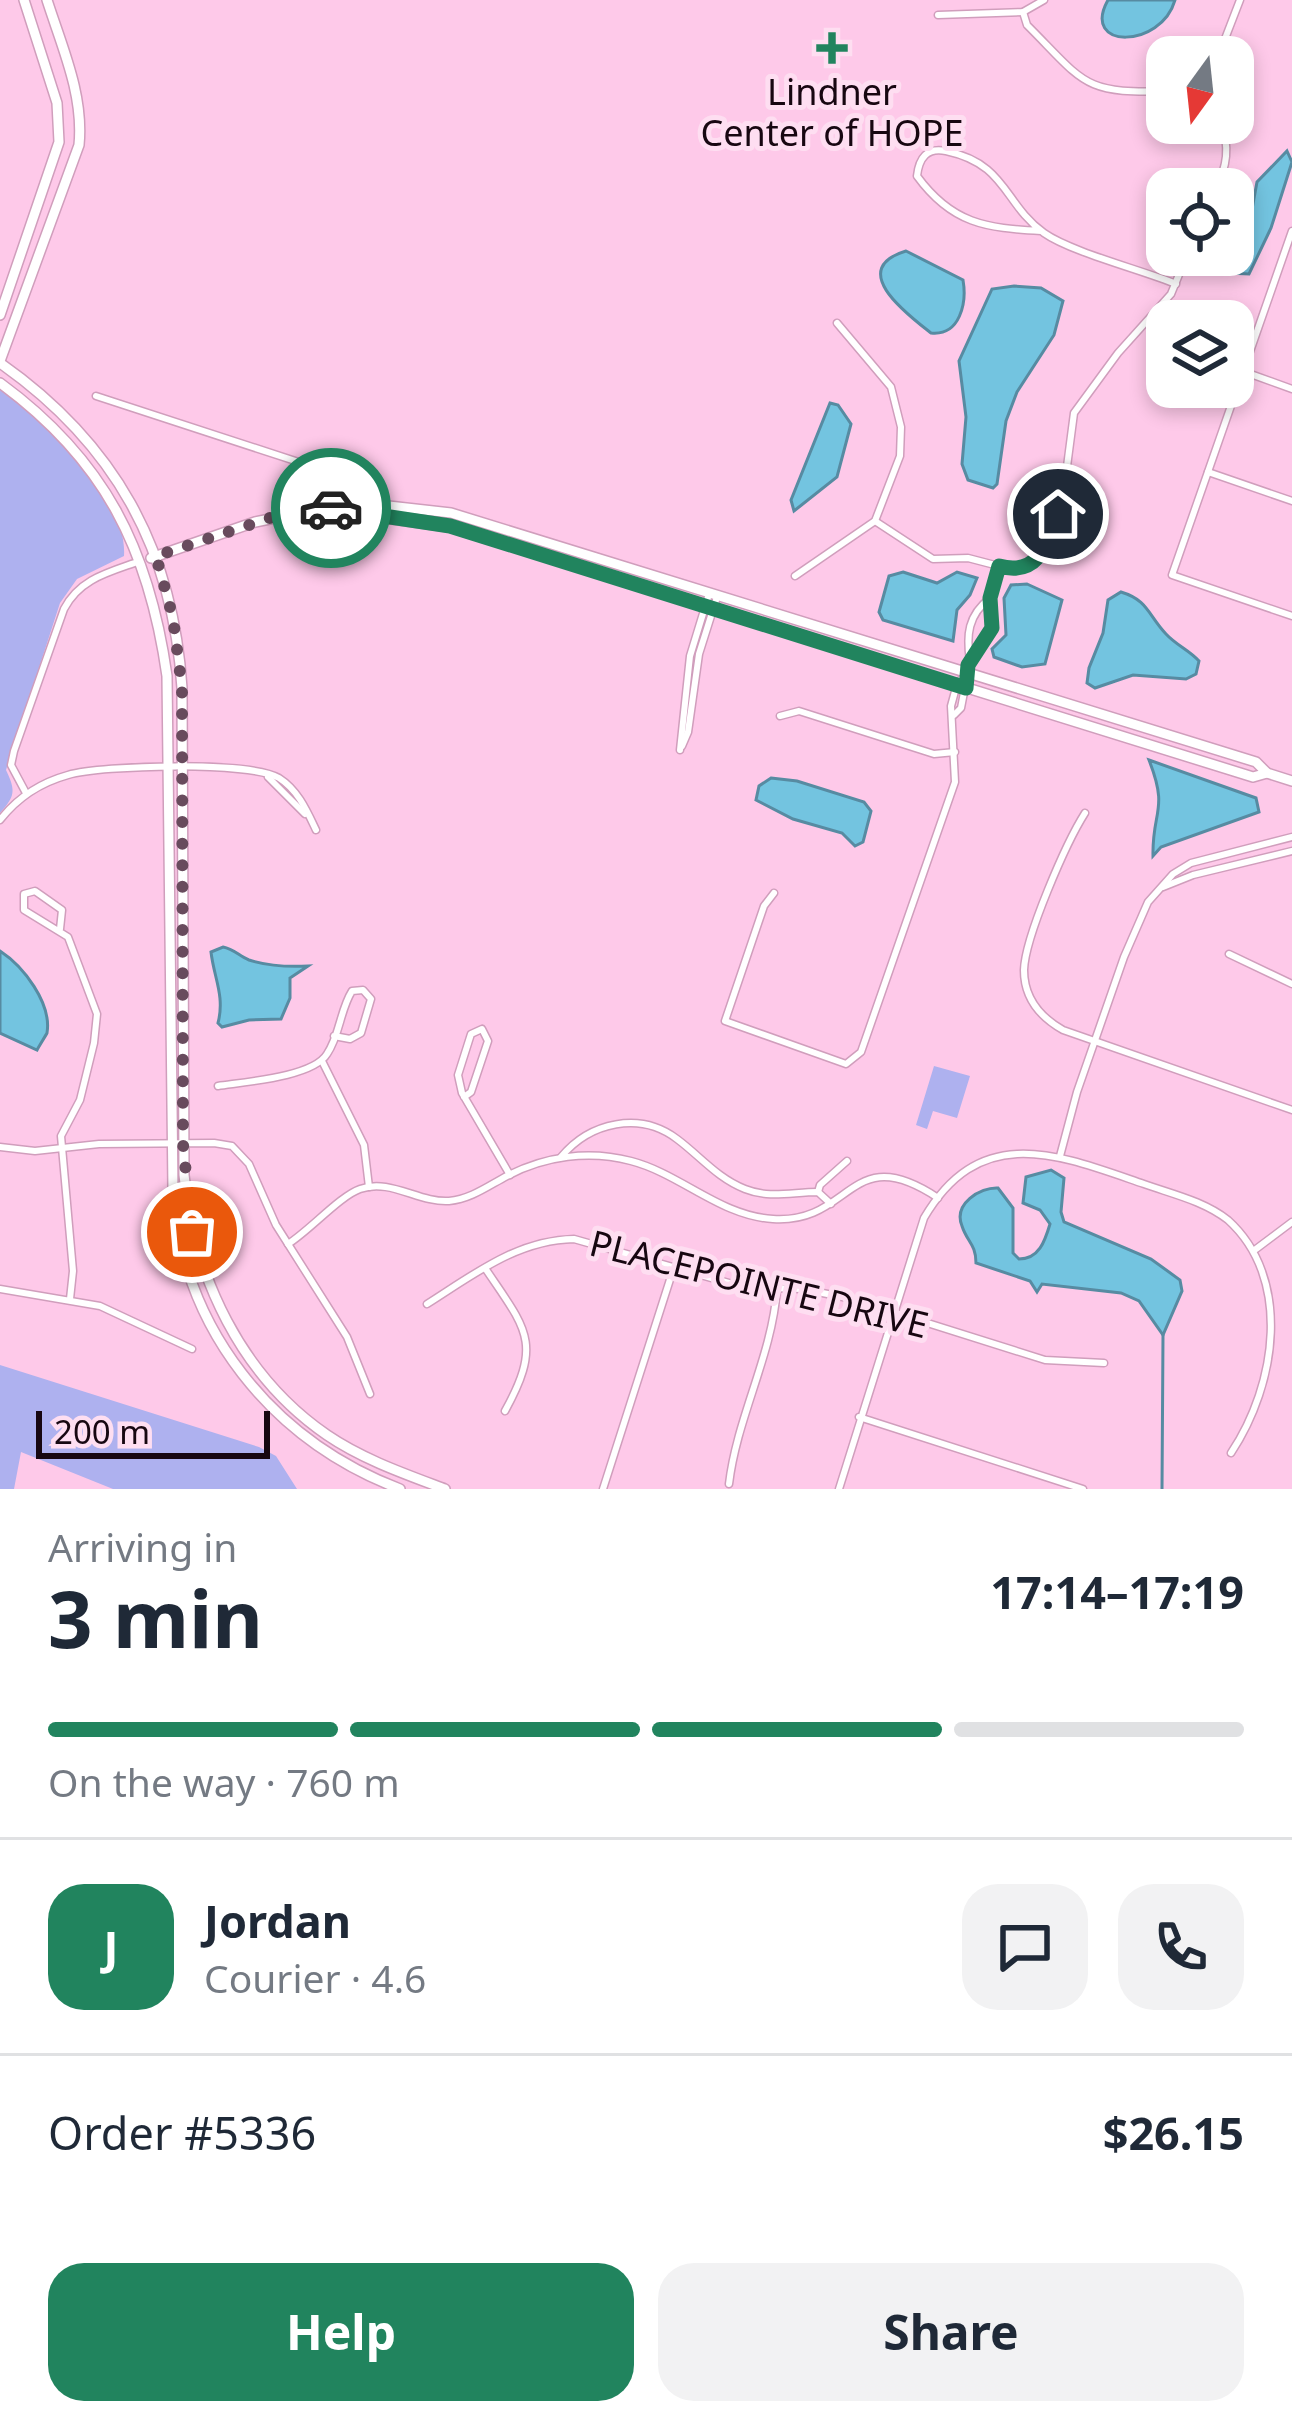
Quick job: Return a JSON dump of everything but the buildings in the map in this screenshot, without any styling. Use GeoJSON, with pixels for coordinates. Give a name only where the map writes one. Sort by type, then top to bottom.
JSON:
{"type":"FeatureCollection","features":[{"type":"Feature","properties":{"kind":"main road"},"geometry":{"type":"LineString","coordinates":[[0,315],[59,142],[57,103],[24,0]]}},
{"type":"Feature","properties":{"kind":"main road"},"geometry":{"type":"LineString","coordinates":[[51,0],[78,102],[80,145],[0,362],[48,400],[104,458],[156,556],[180,653],[177,1144],[197,1249],[208,1283],[242,1348],[295,1411],[362,1455],[445,1489]]}},
{"type":"Feature","properties":{"kind":"main road"},"geometry":{"type":"LineString","coordinates":[[0,383],[44,416],[92,470],[120,514],[154,597],[167,676],[181,1246],[206,1317],[254,1392],[310,1442],[370,1478],[400,1489]]}},
{"type":"Feature","properties":{"kind":"main road"},"geometry":{"type":"LineString","coordinates":[[140,561],[279,515],[340,508],[353,502],[451,513],[1256,762],[1268,773],[1292,781]]}},
{"type":"Feature","properties":{"kind":"main road"},"geometry":{"type":"LineString","coordinates":[[340,508],[450,526],[1253,777],[1268,773]]}},
{"type":"Feature","properties":{"kind":"street"},"geometry":{"type":"LineString","coordinates":[[938,15],[1023,12],[1044,0]]}},
{"type":"Feature","properties":{"kind":"street"},"geometry":{"type":"LineString","coordinates":[[1226,36],[1240,0]]}},
{"type":"Feature","properties":{"kind":"street"},"geometry":{"type":"LineString","coordinates":[[1023,12],[1028,25],[1095,88],[1146,92]]}},
{"type":"Feature","properties":{"kind":"street"},"geometry":{"type":"LineString","coordinates":[[1041,231],[995,174],[969,156],[937,149],[925,154],[918,165],[917,176],[927,190],[972,224],[1041,231],[1176,284]]}},
{"type":"Feature","properties":{"kind":"street"},"geometry":{"type":"LineString","coordinates":[[1254,340],[1292,231]]}},
{"type":"Feature","properties":{"kind":"street"},"geometry":{"type":"LineString","coordinates":[[1278,271],[1292,275]]}},
{"type":"Feature","properties":{"kind":"street"},"geometry":{"type":"LineString","coordinates":[[875,521],[927,557],[968,558],[1020,569],[1043,553],[1063,497],[1074,413],[1087,391],[1161,308],[1179,276]]}},
{"type":"Feature","properties":{"kind":"street"},"geometry":{"type":"LineString","coordinates":[[795,575],[875,521],[900,456],[899,410],[885,377],[837,323]]}},
{"type":"Feature","properties":{"kind":"street"},"geometry":{"type":"LineString","coordinates":[[1254,376],[1292,389]]}},
{"type":"Feature","properties":{"kind":"street"},"geometry":{"type":"LineString","coordinates":[[96,396],[323,470],[340,508]]}},
{"type":"Feature","properties":{"kind":"street"},"geometry":{"type":"LineString","coordinates":[[1230,408],[1172,575],[1292,616]]}},
{"type":"Feature","properties":{"kind":"street"},"geometry":{"type":"LineString","coordinates":[[1208,472],[1292,501]]}},
{"type":"Feature","properties":{"kind":"street"},"geometry":{"type":"LineString","coordinates":[[26,793],[11,765],[64,609],[71,596],[91,580],[140,561]]}},
{"type":"Feature","properties":{"kind":"street"},"geometry":{"type":"LineString","coordinates":[[774,893],[764,906],[725,1021],[846,1064],[854,1061],[955,782],[951,706],[970,662],[991,634],[990,598],[999,566]]}},
{"type":"Feature","properties":{"kind":"street"},"geometry":{"type":"LineString","coordinates":[[709,608],[688,732],[680,749],[690,656],[713,595]]}},
{"type":"Feature","properties":{"kind":"street"},"geometry":{"type":"LineString","coordinates":[[970,662],[969,625],[990,598]]}},
{"type":"Feature","properties":{"kind":"street"},"geometry":{"type":"LineString","coordinates":[[780,716],[799,711],[934,754],[955,752]]}},
{"type":"Feature","properties":{"kind":"street"},"geometry":{"type":"LineString","coordinates":[[0,820],[26,793],[82,771],[246,767],[280,779],[304,804],[316,830]]}},
{"type":"Feature","properties":{"kind":"street"},"geometry":{"type":"LineString","coordinates":[[1085,813],[1058,866],[1024,973],[1032,1002],[1047,1021],[1095,1041],[1292,1110]]}},
{"type":"Feature","properties":{"kind":"street"},"geometry":{"type":"LineString","coordinates":[[1060,1156],[1134,929],[1160,889],[1191,863],[1292,837]]}},
{"type":"Feature","properties":{"kind":"street"},"geometry":{"type":"LineString","coordinates":[[1160,889],[1193,875],[1292,851]]}},
{"type":"Feature","properties":{"kind":"street"},"geometry":{"type":"LineString","coordinates":[[59,929],[62,910],[35,892],[24,894],[21,905],[28,914],[59,929],[70,942],[91,992],[98,1026],[80,1100],[62,1130],[60,1149],[73,1271],[70,1299]]}},
{"type":"Feature","properties":{"kind":"street"},"geometry":{"type":"LineString","coordinates":[[1229,954],[1292,984]]}},
{"type":"Feature","properties":{"kind":"street"},"geometry":{"type":"LineString","coordinates":[[218,1086],[306,1069],[322,1060],[346,1001],[352,991],[363,990],[370,999],[361,1034],[350,1039],[334,1036]]}},
{"type":"Feature","properties":{"kind":"street"},"geometry":{"type":"LineString","coordinates":[[464,1096],[471,1092],[488,1041],[482,1029],[471,1034],[458,1075],[464,1096],[510,1174]]}},
{"type":"Feature","properties":{"kind":"street"},"geometry":{"type":"LineString","coordinates":[[322,1060],[364,1145],[369,1187]]}},
{"type":"Feature","properties":{"kind":"street"},"geometry":{"type":"LineString","coordinates":[[559,1158],[571,1144],[596,1130],[641,1123],[673,1136],[722,1178],[748,1191],[778,1196],[818,1192],[831,1204]]}},
{"type":"Feature","properties":{"kind":"street"},"geometry":{"type":"LineString","coordinates":[[0,1147],[22,1151],[224,1144],[239,1151],[288,1244],[347,1336],[370,1394]]}},
{"type":"Feature","properties":{"kind":"street"},"geometry":{"type":"LineString","coordinates":[[839,1489],[917,1235],[954,1181],[984,1162],[1018,1153],[1060,1156],[1205,1206],[1231,1221],[1256,1249],[1276,1296],[1278,1332],[1255,1406],[1231,1453]]}},
{"type":"Feature","properties":{"kind":"street"},"geometry":{"type":"LineString","coordinates":[[288,1244],[344,1198],[369,1187],[453,1201],[559,1158],[597,1156],[644,1165],[728,1208],[756,1217],[802,1217],[831,1204],[862,1181],[885,1175],[908,1179],[938,1198]]}},
{"type":"Feature","properties":{"kind":"street"},"geometry":{"type":"LineString","coordinates":[[818,1192],[848,1161]]}},
{"type":"Feature","properties":{"kind":"street"},"geometry":{"type":"LineString","coordinates":[[1256,1249],[1292,1222]]}},
{"type":"Feature","properties":{"kind":"street","name":"PLACEPOINTE DRIVE"},"geometry":{"type":"LineString","coordinates":[[427,1304],[528,1245],[574,1239],[743,1287],[820,1291],[1045,1360],[1104,1363]]}},
{"type":"Feature","properties":{"kind":"street"},"geometry":{"type":"LineString","coordinates":[[604,1488],[674,1267]]}},
{"type":"Feature","properties":{"kind":"street"},"geometry":{"type":"LineString","coordinates":[[484,1268],[529,1346],[526,1369],[505,1411]]}},
{"type":"Feature","properties":{"kind":"street"},"geometry":{"type":"LineString","coordinates":[[0,1289],[100,1306],[192,1349]]}},
{"type":"Feature","properties":{"kind":"street"},"geometry":{"type":"LineString","coordinates":[[729,1484],[735,1443],[773,1318],[776,1289]]}},
{"type":"Feature","properties":{"kind":"street"},"geometry":{"type":"LineString","coordinates":[[859,1418],[1083,1489]]}},
{"type":"Feature","properties":{"kind":"shaded area"},"geometry":{"type":"Polygon","coordinates":[[[1108,0],[1175,0],[1155,28],[1126,37],[1105,28],[1102,16],[1108,0]]]}},
{"type":"Feature","properties":{"kind":"shaded area"},"geometry":{"type":"Polygon","coordinates":[[[1287,151],[1292,162],[1254,264],[1254,198],[1257,182],[1287,151]]]}},
{"type":"Feature","properties":{"kind":"shaded area"},"geometry":{"type":"Polygon","coordinates":[[[906,251],[963,280],[959,316],[941,333],[931,333],[909,315],[881,280],[881,269],[889,259],[906,251]]]}},
{"type":"Feature","properties":{"kind":"shaded area"},"geometry":{"type":"Polygon","coordinates":[[[1041,288],[1063,301],[1054,335],[1017,392],[1006,421],[993,488],[968,480],[962,464],[966,417],[959,361],[992,289],[1041,288]]]}},
{"type":"Feature","properties":{"kind":"shaded area"},"geometry":{"type":"Polygon","coordinates":[[[0,390],[60,441],[98,486],[122,533],[124,556],[77,579],[60,603],[6,770],[11,797],[0,813],[0,390]]]}},
{"type":"Feature","properties":{"kind":"shaded area"},"geometry":{"type":"Polygon","coordinates":[[[830,403],[838,405],[851,424],[837,477],[794,511],[791,500],[830,403]]]}},
{"type":"Feature","properties":{"kind":"shaded area"},"geometry":{"type":"Polygon","coordinates":[[[903,572],[937,583],[957,572],[977,578],[957,610],[953,641],[883,620],[879,612],[889,576],[903,572]]]}},
{"type":"Feature","properties":{"kind":"shaded area"},"geometry":{"type":"Polygon","coordinates":[[[1027,584],[1062,600],[1045,664],[1022,667],[994,657],[992,649],[1006,635],[1004,598],[1011,585],[1027,584]]]}},
{"type":"Feature","properties":{"kind":"shaded area"},"geometry":{"type":"Polygon","coordinates":[[[1121,592],[1142,604],[1166,634],[1199,661],[1196,674],[1186,679],[1133,675],[1095,688],[1087,683],[1108,600],[1121,592]]]}},
{"type":"Feature","properties":{"kind":"shaded area"},"geometry":{"type":"Polygon","coordinates":[[[1149,760],[1256,798],[1259,812],[1161,847],[1153,856],[1159,801],[1149,760]]]}},
{"type":"Feature","properties":{"kind":"shaded area"},"geometry":{"type":"Polygon","coordinates":[[[771,778],[864,802],[871,811],[863,842],[855,846],[842,833],[793,819],[756,800],[759,786],[771,778]]]}},
{"type":"Feature","properties":{"kind":"shaded area"},"geometry":{"type":"Polygon","coordinates":[[[223,947],[256,962],[308,966],[290,978],[290,998],[281,1019],[222,1027],[218,1023],[220,996],[211,952],[223,947]]]}},
{"type":"Feature","properties":{"kind":"shaded area"},"geometry":{"type":"Polygon","coordinates":[[[0,951],[26,976],[45,1010],[47,1033],[37,1050],[0,1033],[0,951]]]}},
{"type":"Feature","properties":{"kind":"shaded area"},"geometry":{"type":"Polygon","coordinates":[[[934,1066],[970,1076],[957,1118],[933,1111],[927,1129],[916,1125],[934,1066]]]}},
{"type":"Feature","properties":{"kind":"shaded area"},"geometry":{"type":"Polygon","coordinates":[[[1051,1170],[1064,1178],[1064,1222],[1151,1259],[1180,1280],[1182,1291],[1163,1335],[1139,1301],[1121,1293],[1042,1284],[1037,1292],[1030,1281],[976,1263],[960,1218],[965,1204],[976,1194],[998,1188],[1013,1208],[1013,1253],[1019,1259],[1032,1256],[1050,1224],[1040,1210],[1023,1203],[1026,1177],[1051,1170]]]}},
{"type":"Feature","properties":{"kind":"shaded area"},"geometry":{"type":"Polygon","coordinates":[[[0,1365],[259,1447],[276,1456],[297,1489],[113,1489],[21,1452],[14,1489],[0,1489],[0,1365]]]}},
{"type":"Feature","properties":{"kind":"waterway"},"geometry":{"type":"LineString","coordinates":[[1162,1489],[1163,1335]]}},
{"type":"Feature","properties":{"kind":"way so far"},"geometry":{"type":"LineString","coordinates":[[192,1232],[183,1144],[182,688],[180,653],[156,556],[279,515],[331,508]]}},
{"type":"Feature","properties":{"kind":"place","name":"Lindner Center of HOPE"},"geometry":{"type":"Point","coordinates":[832,48]}},
{"type":"Feature","properties":{"kind":"route"},"geometry":{"type":"LineString","coordinates":[[331,508],[450,526],[966,688],[968,665],[991,634],[990,598],[999,566],[1014,570],[1036,562],[1058,514]]}}]}
